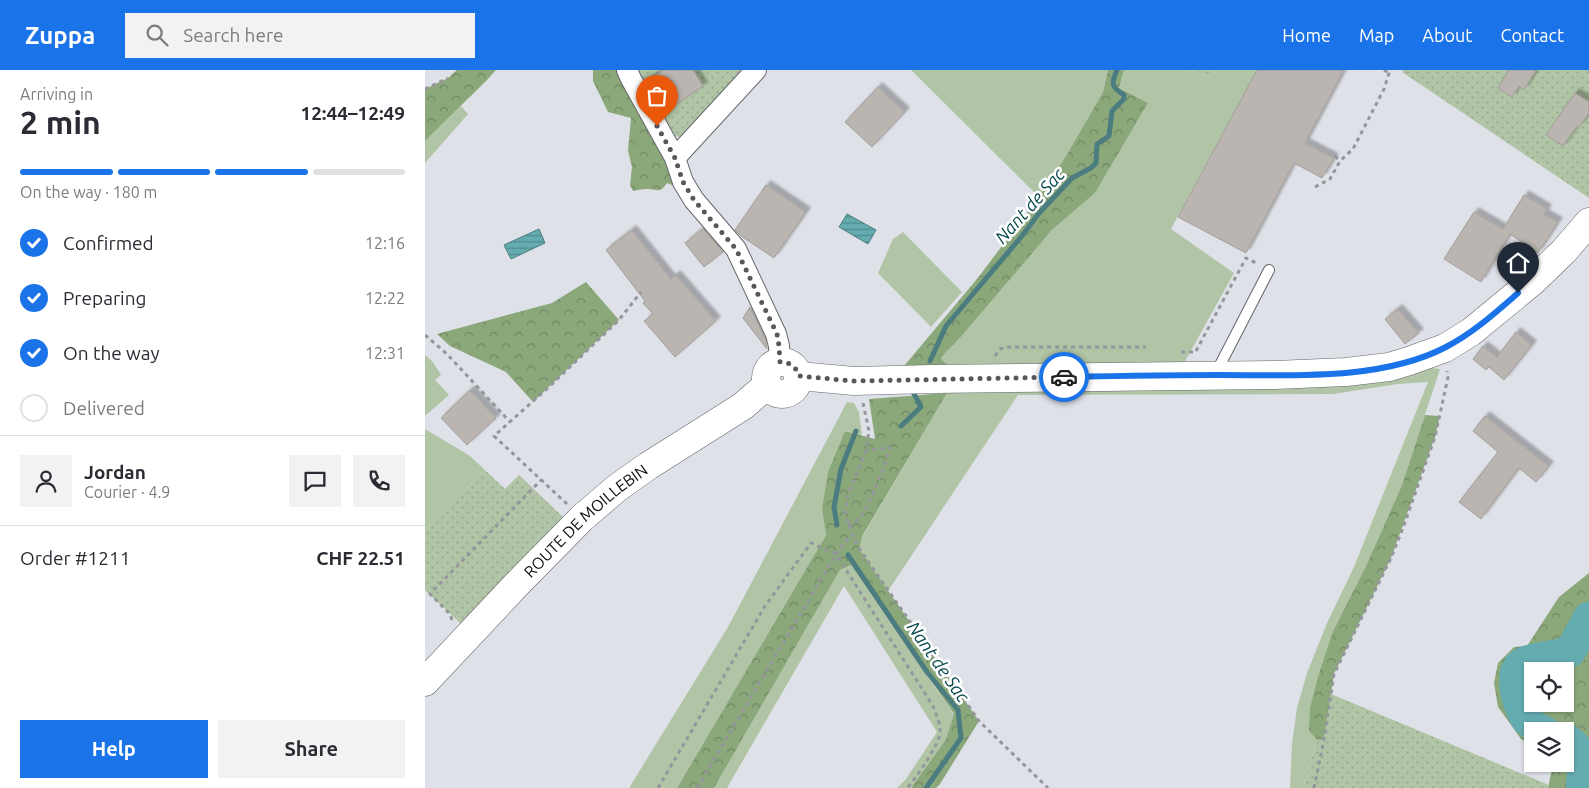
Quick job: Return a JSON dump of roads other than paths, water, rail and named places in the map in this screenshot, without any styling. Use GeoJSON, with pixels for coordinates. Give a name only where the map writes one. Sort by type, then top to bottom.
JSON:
{"type":"FeatureCollection","features":[{"type":"Feature","properties":{"kind":"street"},"geometry":{"type":"LineString","coordinates":[[627,70],[675,158],[683,182],[694,200],[736,249],[777,334],[782,374],[854,381],[1313,374],[1367,370],[1409,362],[1445,348],[1471,332],[1533,281],[1564,251],[1589,222]]}},
{"type":"Feature","properties":{"kind":"street"},"geometry":{"type":"LineString","coordinates":[[675,158],[756,70]]}},
{"type":"Feature","properties":{"kind":"street","name":"ROUTE DE MOILLEBIN"},"geometry":{"type":"LineString","coordinates":[[425,682],[582,518],[617,488],[648,466],[743,406],[782,374]]}},
{"type":"Feature","properties":{"kind":"lane"},"geometry":{"type":"LineString","coordinates":[[1220,375],[1220,365],[1269,270]]}},
{"type":"Feature","properties":{"kind":"water"},"geometry":{"type":"Polygon","coordinates":[[[847,214],[876,230],[868,244],[839,227],[847,214]]]}},
{"type":"Feature","properties":{"kind":"water"},"geometry":{"type":"Polygon","coordinates":[[[539,229],[545,243],[511,259],[504,245],[539,229]]]}},
{"type":"Feature","properties":{"kind":"waterway","name":"Nant de Sac"},"geometry":{"type":"LineString","coordinates":[[930,361],[946,326],[1040,212],[1072,178],[1091,168],[1096,163],[1097,144],[1109,136],[1112,111],[1124,99],[1124,95],[1113,85],[1117,70]]}},
{"type":"Feature","properties":{"kind":"waterway","name":"Nant de Sac"},"geometry":{"type":"LineString","coordinates":[[901,426],[921,407],[914,394]]}},
{"type":"Feature","properties":{"kind":"waterway","name":"Nant de Sac"},"geometry":{"type":"LineString","coordinates":[[837,525],[834,507],[841,469],[856,431]]}},
{"type":"Feature","properties":{"kind":"waterway","name":"Nant de Sac"},"geometry":{"type":"LineString","coordinates":[[848,555],[927,672],[958,710],[961,738],[926,788]]}},
{"type":"Feature","properties":{"kind":"waterway"},"geometry":{"type":"LineString","coordinates":[[1529,722],[1524,716],[1518,701],[1515,684],[1517,669],[1521,664],[1530,660],[1570,652],[1589,617]]}},
{"type":"Feature","properties":{"kind":"waterway"},"geometry":{"type":"LineString","coordinates":[[1574,745],[1583,760],[1581,788]]}}]}
